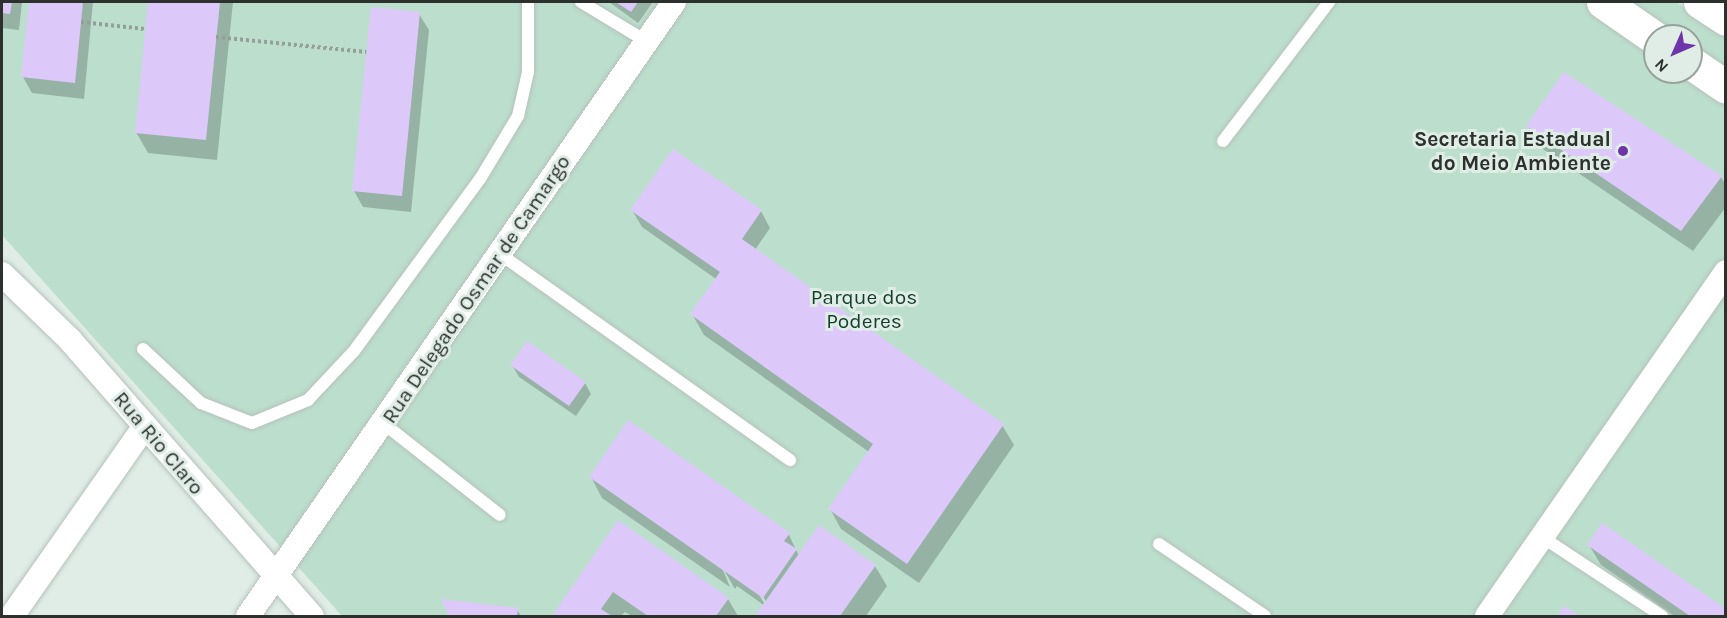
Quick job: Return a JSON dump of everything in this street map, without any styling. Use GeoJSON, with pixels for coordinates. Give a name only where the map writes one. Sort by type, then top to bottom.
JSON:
{"type":"FeatureCollection","features":[{"type":"Feature","properties":{"kind":"main road"},"geometry":{"type":"LineString","coordinates":[[1603,2],[1643,30]]}},
{"type":"Feature","properties":{"kind":"main road"},"geometry":{"type":"LineString","coordinates":[[1700,2],[1725,19]]}},
{"type":"Feature","properties":{"kind":"main road"},"geometry":{"type":"LineString","coordinates":[[1703,71],[1725,87]]}},
{"type":"Feature","properties":{"kind":"street","name":"Rua Delegado Osmar de Camargo"},"geometry":{"type":"LineString","coordinates":[[248,616],[278,577],[674,2]]}},
{"type":"Feature","properties":{"kind":"street"},"geometry":{"type":"LineString","coordinates":[[1487,616],[1725,272]]}},
{"type":"Feature","properties":{"kind":"street","name":"Rua Rio Claro"},"geometry":{"type":"LineString","coordinates":[[2,274],[70,340],[312,616]]}},
{"type":"Feature","properties":{"kind":"street"},"geometry":{"type":"LineString","coordinates":[[12,616],[145,426]]}},
{"type":"Feature","properties":{"kind":"lane"},"geometry":{"type":"LineString","coordinates":[[143,349],[201,404],[252,423],[308,400],[369,332],[480,179],[518,116],[528,72],[528,2]]}},
{"type":"Feature","properties":{"kind":"lane"},"geometry":{"type":"LineString","coordinates":[[581,2],[646,41]]}},
{"type":"Feature","properties":{"kind":"lane"},"geometry":{"type":"LineString","coordinates":[[1223,141],[1329,2]]}},
{"type":"Feature","properties":{"kind":"lane"},"geometry":{"type":"LineString","coordinates":[[500,254],[790,460]]}},
{"type":"Feature","properties":{"kind":"lane"},"geometry":{"type":"LineString","coordinates":[[384,424],[500,515]]}},
{"type":"Feature","properties":{"kind":"lane"},"geometry":{"type":"LineString","coordinates":[[1542,537],[1662,616]]}},
{"type":"Feature","properties":{"kind":"lane"},"geometry":{"type":"LineString","coordinates":[[1159,544],[1265,616]]}},
{"type":"Feature","properties":{"kind":"path"},"geometry":{"type":"LineString","coordinates":[[81,22],[145,29]]}},
{"type":"Feature","properties":{"kind":"path"},"geometry":{"type":"LineString","coordinates":[[216,37],[366,52]]}},
{"type":"Feature","properties":{"kind":"green space","name":"Parque dos Poderes"},"geometry":{"type":"Polygon","coordinates":[[[2,2],[1603,2],[1643,30],[1643,84],[1703,84],[1703,77],[1725,87],[1725,616],[342,616],[2,235],[2,2]]]}},
{"type":"Feature","properties":{"kind":"green space"},"geometry":{"type":"Polygon","coordinates":[[[1613,2],[1676,2],[1725,36],[1725,80],[1703,64],[1703,24],[1645,24],[1613,2]]]}},
{"type":"Feature","properties":{"kind":"building"},"geometry":{"type":"Polygon","coordinates":[[[2,2],[12,2],[10,14],[2,13],[2,2]]]}},
{"type":"Feature","properties":{"kind":"building"},"geometry":{"type":"Polygon","coordinates":[[[29,2],[83,2],[75,83],[21,77],[29,2]]]}},
{"type":"Feature","properties":{"kind":"building"},"geometry":{"type":"Polygon","coordinates":[[[148,2],[220,2],[206,140],[135,133],[148,2]]]}},
{"type":"Feature","properties":{"kind":"building"},"geometry":{"type":"Polygon","coordinates":[[[616,2],[638,2],[631,12],[616,2]]]}},
{"type":"Feature","properties":{"kind":"building"},"geometry":{"type":"Polygon","coordinates":[[[371,7],[420,12],[402,196],[352,191],[371,7]]]}},
{"type":"Feature","properties":{"kind":"building","name":"Secretaria Estadual do Meio Ambiente"},"geometry":{"type":"Polygon","coordinates":[[[1564,72],[1722,176],[1681,231],[1526,126],[1564,72]]]}},
{"type":"Feature","properties":{"kind":"building"},"geometry":{"type":"Polygon","coordinates":[[[673,149],[762,210],[742,239],[1004,424],[907,564],[828,509],[873,444],[690,314],[720,272],[630,210],[673,149]]]}},
{"type":"Feature","properties":{"kind":"building"},"geometry":{"type":"Polygon","coordinates":[[[527,341],[586,382],[569,406],[510,365],[527,341]]]}},
{"type":"Feature","properties":{"kind":"building"},"geometry":{"type":"Polygon","coordinates":[[[628,420],[790,533],[784,541],[797,549],[763,598],[589,477],[628,420]]]}},
{"type":"Feature","properties":{"kind":"building"},"geometry":{"type":"Polygon","coordinates":[[[618,520],[729,598],[716,616],[648,616],[613,592],[601,609],[612,616],[552,616],[618,520]]]}},
{"type":"Feature","properties":{"kind":"building"},"geometry":{"type":"Polygon","coordinates":[[[1602,523],[1726,609],[1726,616],[1690,616],[1587,545],[1602,523]]]}},
{"type":"Feature","properties":{"kind":"building"},"geometry":{"type":"Polygon","coordinates":[[[819,525],[876,565],[840,616],[755,616],[819,525]]]}},
{"type":"Feature","properties":{"kind":"building"},"geometry":{"type":"Polygon","coordinates":[[[441,599],[518,608],[517,616],[449,616],[441,599]]]}},
{"type":"Feature","properties":{"kind":"building"},"geometry":{"type":"Polygon","coordinates":[[[1564,606],[1580,616],[1557,616],[1564,606]]]}},
{"type":"Feature","properties":{"kind":"place","name":"Secretaria Estadual do Meio Ambiente"},"geometry":{"type":"Point","coordinates":[1623,151]}}]}
